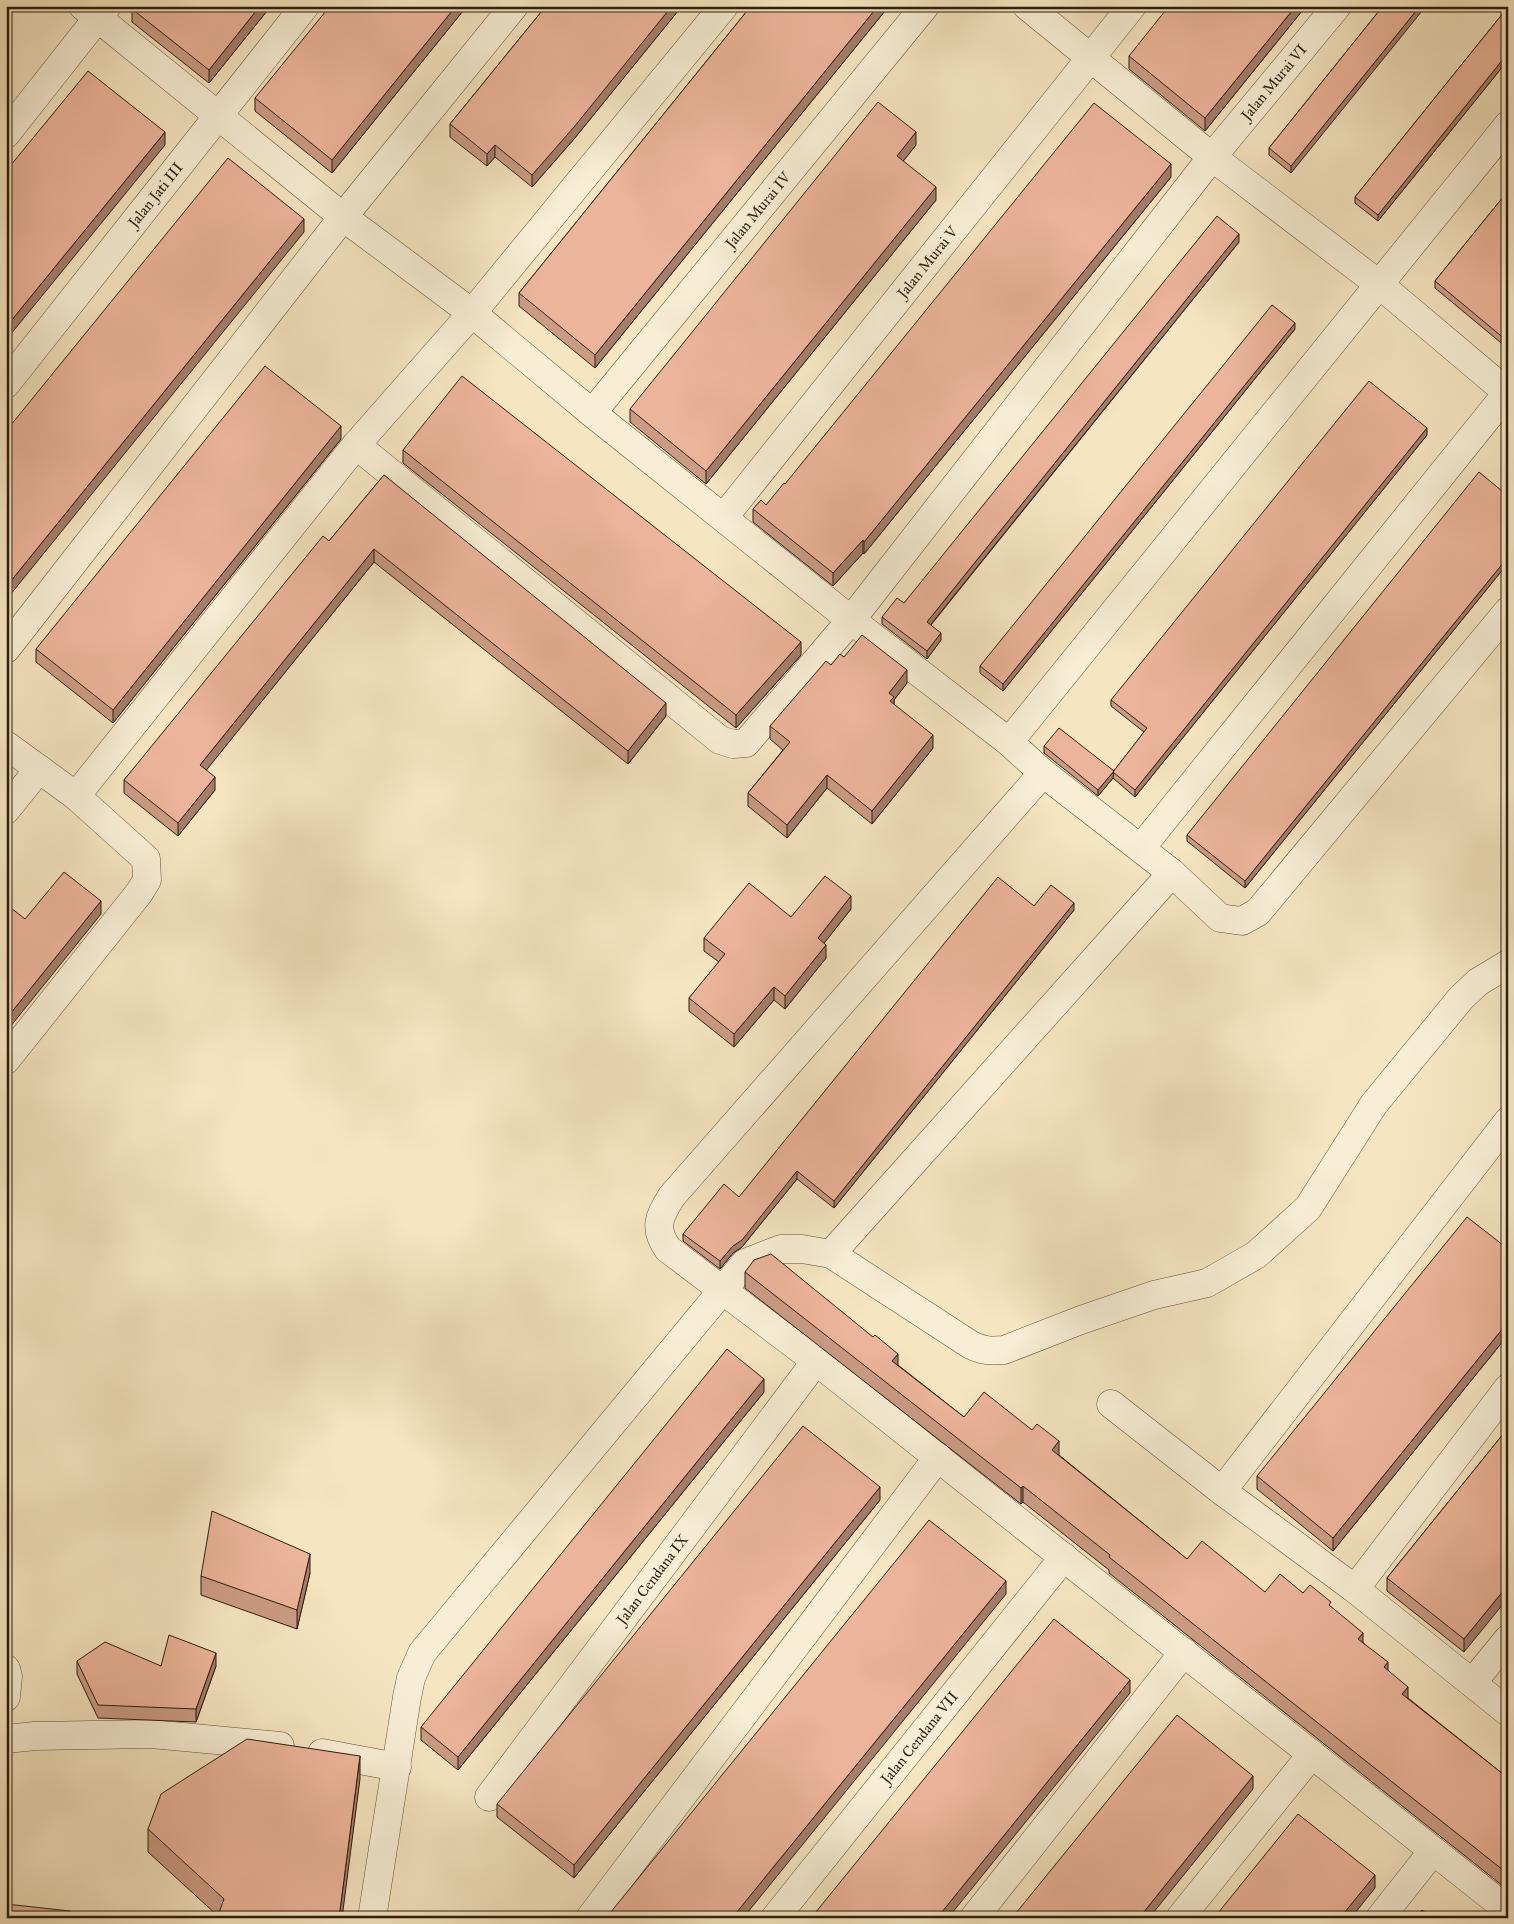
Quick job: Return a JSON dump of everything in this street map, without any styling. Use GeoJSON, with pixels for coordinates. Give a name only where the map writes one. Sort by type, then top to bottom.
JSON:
{"type":"FeatureCollection","features":[{"type":"Feature","properties":{"kind":"street","name":"Jalan Jati III"},"geometry":{"type":"LineString","coordinates":[[6,384],[305,6]]}},
{"type":"Feature","properties":{"kind":"street"},"geometry":{"type":"LineString","coordinates":[[6,649],[343,217],[514,6]]}},
{"type":"Feature","properties":{"kind":"street"},"geometry":{"type":"LineString","coordinates":[[76,796],[356,445],[472,313],[724,6]]}},
{"type":"Feature","properties":{"kind":"street","name":"Jalan Murai IV"},"geometry":{"type":"LineString","coordinates":[[592,413],[925,6]]}},
{"type":"Feature","properties":{"kind":"street"},"geometry":{"type":"LineString","coordinates":[[1027,6],[1212,157],[1380,285],[1508,393],[1141,848]]}},
{"type":"Feature","properties":{"kind":"street","name":"Jalan Murai V"},"geometry":{"type":"LineString","coordinates":[[724,517],[1132,6]]}},
{"type":"Feature","properties":{"kind":"street","name":"Jalan Murai VI"},"geometry":{"type":"LineString","coordinates":[[356,445],[726,742],[746,743],[851,620],[1212,157],[1337,6]]}},
{"type":"Feature","properties":{"kind":"street"},"geometry":{"type":"LineString","coordinates":[[6,134],[95,10],[218,116],[343,217],[472,313],[592,413],[851,620],[1008,742],[1043,773],[1172,873],[1220,918],[1242,921],[1258,912],[1508,611]]}},
{"type":"Feature","properties":{"kind":"street"},"geometry":{"type":"LineString","coordinates":[[1008,742],[1508,125]]}},
{"type":"Feature","properties":{"kind":"street"},"geometry":{"type":"LineString","coordinates":[[6,745],[76,796],[146,859],[146,880],[140,893],[6,1060]]}},
{"type":"Feature","properties":{"kind":"street"},"geometry":{"type":"LineString","coordinates":[[6,810],[39,769]]}},
{"type":"Feature","properties":{"kind":"street"},"geometry":{"type":"LineString","coordinates":[[1043,773],[672,1196],[661,1213],[661,1235],[668,1249],[724,1289],[938,1457],[1508,1910]]}},
{"type":"Feature","properties":{"kind":"street"},"geometry":{"type":"LineString","coordinates":[[831,1254],[1172,873]]}},
{"type":"Feature","properties":{"kind":"street"},"geometry":{"type":"LineString","coordinates":[[372,1918],[411,1678],[422,1653],[745,1263],[781,1249],[802,1249],[831,1254],[972,1345],[988,1351],[1004,1350],[1080,1320],[1145,1298],[1207,1283],[1256,1255],[1308,1208],[1374,1104],[1460,998],[1478,982],[1508,964]]}},
{"type":"Feature","properties":{"kind":"street"},"geometry":{"type":"LineString","coordinates":[[1222,1491],[1508,1121]]}},
{"type":"Feature","properties":{"kind":"street","name":"Jalan Cendana IX"},"geometry":{"type":"LineString","coordinates":[[489,1798],[816,1361]]}},
{"type":"Feature","properties":{"kind":"street"},"geometry":{"type":"LineString","coordinates":[[1355,1589],[1508,1388]]}},
{"type":"Feature","properties":{"kind":"street"},"geometry":{"type":"LineString","coordinates":[[1110,1404],[1222,1491],[1355,1589],[1508,1712]]}},
{"type":"Feature","properties":{"kind":"street"},"geometry":{"type":"LineString","coordinates":[[590,1918],[938,1457]]}},
{"type":"Feature","properties":{"kind":"street","name":"Jalan Cendana VII"},"geometry":{"type":"LineString","coordinates":[[775,1918],[1064,1557]]}},
{"type":"Feature","properties":{"kind":"street"},"geometry":{"type":"LineString","coordinates":[[1472,1683],[1508,1639]]}},
{"type":"Feature","properties":{"kind":"street"},"geometry":{"type":"LineString","coordinates":[[974,1918],[1184,1652]]}},
{"type":"Feature","properties":{"kind":"street"},"geometry":{"type":"LineString","coordinates":[[6,1669],[8,1676],[6,1697]]}},
{"type":"Feature","properties":{"kind":"street"},"geometry":{"type":"LineString","coordinates":[[6,1739],[151,1734],[270,1744],[397,1766]]}},
{"type":"Feature","properties":{"kind":"street"},"geometry":{"type":"LineString","coordinates":[[1180,1918],[1312,1754]]}},
{"type":"Feature","properties":{"kind":"street"},"geometry":{"type":"LineString","coordinates":[[1380,1918],[1434,1851]]}},
{"type":"Feature","properties":{"kind":"building"},"geometry":{"type":"Polygon","coordinates":[[[134,6],[260,6],[209,70],[132,9],[134,6]]]}},
{"type":"Feature","properties":{"kind":"building"},"geometry":{"type":"Polygon","coordinates":[[[330,6],[456,6],[332,160],[255,98],[330,6]]]}},
{"type":"Feature","properties":{"kind":"building"},"geometry":{"type":"Polygon","coordinates":[[[546,6],[672,6],[574,127],[532,175],[495,145],[487,154],[450,124],[546,6]]]}},
{"type":"Feature","properties":{"kind":"building"},"geometry":{"type":"Polygon","coordinates":[[[751,6],[878,6],[595,355],[519,293],[751,6]]]}},
{"type":"Feature","properties":{"kind":"building"},"geometry":{"type":"Polygon","coordinates":[[[1169,6],[1296,6],[1205,118],[1129,56],[1169,6]]]}},
{"type":"Feature","properties":{"kind":"building"},"geometry":{"type":"Polygon","coordinates":[[[1383,6],[1420,6],[1291,166],[1269,148],[1383,6]]]}},
{"type":"Feature","properties":{"kind":"building"},"geometry":{"type":"Polygon","coordinates":[[[1508,7],[1508,53],[1378,215],[1355,197],[1508,7]]]}},
{"type":"Feature","properties":{"kind":"building"},"geometry":{"type":"Polygon","coordinates":[[[88,71],[165,132],[6,327],[6,171],[88,71]]]}},
{"type":"Feature","properties":{"kind":"building"},"geometry":{"type":"Polygon","coordinates":[[[878,102],[916,132],[897,156],[936,187],[706,471],[630,409],[878,102]]]}},
{"type":"Feature","properties":{"kind":"building"},"geometry":{"type":"Polygon","coordinates":[[[1094,103],[1171,164],[864,542],[863,540],[833,573],[753,509],[761,500],[766,505],[785,484],[1094,103]]]}},
{"type":"Feature","properties":{"kind":"building"},"geometry":{"type":"Polygon","coordinates":[[[228,158],[304,219],[6,587],[6,431],[228,158]]]}},
{"type":"Feature","properties":{"kind":"building"},"geometry":{"type":"Polygon","coordinates":[[[1508,191],[1508,339],[1506,340],[1435,281],[1508,191]]]}},
{"type":"Feature","properties":{"kind":"building"},"geometry":{"type":"Polygon","coordinates":[[[1217,216],[1239,234],[927,622],[941,633],[927,651],[882,617],[897,598],[904,603],[1217,216]]]}},
{"type":"Feature","properties":{"kind":"building"},"geometry":{"type":"Polygon","coordinates":[[[1272,305],[1295,323],[1003,684],[980,666],[1272,305]]]}},
{"type":"Feature","properties":{"kind":"building"},"geometry":{"type":"Polygon","coordinates":[[[265,366],[341,426],[113,710],[36,649],[265,366]]]}},
{"type":"Feature","properties":{"kind":"building"},"geometry":{"type":"Polygon","coordinates":[[[462,376],[801,642],[736,715],[403,450],[462,376]]]}},
{"type":"Feature","properties":{"kind":"building"},"geometry":{"type":"Polygon","coordinates":[[[1369,381],[1427,428],[1135,790],[1113,772],[1147,728],[1111,700],[1369,381]]]}},
{"type":"Feature","properties":{"kind":"building"},"geometry":{"type":"Polygon","coordinates":[[[1479,472],[1508,496],[1508,557],[1245,881],[1187,835],[1479,472]]]}},
{"type":"Feature","properties":{"kind":"building"},"geometry":{"type":"Polygon","coordinates":[[[384,475],[666,703],[628,751],[374,549],[200,765],[215,777],[178,823],[124,780],[323,536],[329,541],[384,475]]]}},
{"type":"Feature","properties":{"kind":"building"},"geometry":{"type":"Polygon","coordinates":[[[862,635],[907,670],[889,693],[894,697],[890,701],[933,735],[872,811],[827,775],[787,825],[748,793],[790,742],[770,726],[826,661],[831,665],[840,654],[844,657],[862,635]]]}},
{"type":"Feature","properties":{"kind":"building"},"geometry":{"type":"Polygon","coordinates":[[[1059,728],[1114,771],[1098,790],[1044,746],[1059,728]]]}},
{"type":"Feature","properties":{"kind":"building"},"geometry":{"type":"Polygon","coordinates":[[[64,872],[101,901],[6,1019],[6,904],[25,919],[64,872]]]}},
{"type":"Feature","properties":{"kind":"building"},"geometry":{"type":"Polygon","coordinates":[[[825,876],[851,896],[818,938],[826,945],[785,996],[774,987],[734,1034],[689,998],[725,954],[704,938],[749,883],[791,917],[825,876]]]}},
{"type":"Feature","properties":{"kind":"building"},"geometry":{"type":"Polygon","coordinates":[[[998,877],[1034,906],[1051,885],[1074,903],[834,1201],[797,1171],[742,1240],[733,1246],[720,1261],[683,1234],[724,1184],[739,1197],[998,877]]]}},
{"type":"Feature","properties":{"kind":"building"},"geometry":{"type":"Polygon","coordinates":[[[1467,1217],[1508,1249],[1508,1322],[1333,1538],[1257,1476],[1467,1217]]]}},
{"type":"Feature","properties":{"kind":"building"},"geometry":{"type":"Polygon","coordinates":[[[771,1254],[873,1337],[875,1335],[898,1354],[892,1361],[964,1417],[984,1392],[1032,1430],[1037,1424],[1059,1441],[1052,1450],[1187,1559],[1202,1541],[1265,1592],[1280,1574],[1303,1593],[1310,1585],[1331,1602],[1329,1605],[1363,1633],[1358,1639],[1388,1662],[1384,1667],[1408,1687],[1402,1694],[1508,1778],[1508,1874],[1109,1557],[1110,1555],[1023,1486],[1021,1488],[745,1272],[754,1260],[771,1254]]]}},
{"type":"Feature","properties":{"kind":"building"},"geometry":{"type":"Polygon","coordinates":[[[727,1349],[764,1379],[458,1757],[421,1727],[727,1349]]]}},
{"type":"Feature","properties":{"kind":"building"},"geometry":{"type":"Polygon","coordinates":[[[803,1426],[880,1487],[574,1865],[497,1804],[803,1426]]]}},
{"type":"Feature","properties":{"kind":"building"},"geometry":{"type":"Polygon","coordinates":[[[1508,1428],[1508,1585],[1464,1639],[1387,1578],[1508,1428]]]}},
{"type":"Feature","properties":{"kind":"building"},"geometry":{"type":"Polygon","coordinates":[[[212,1511],[310,1554],[297,1610],[201,1576],[212,1511]]]}},
{"type":"Feature","properties":{"kind":"building"},"geometry":{"type":"Polygon","coordinates":[[[929,1520],[1006,1581],[732,1918],[606,1918],[929,1520]]]}},
{"type":"Feature","properties":{"kind":"building"},"geometry":{"type":"Polygon","coordinates":[[[1054,1619],[1130,1680],[937,1918],[811,1918],[1054,1619]]]}},
{"type":"Feature","properties":{"kind":"building"},"geometry":{"type":"Polygon","coordinates":[[[169,1635],[216,1653],[196,1709],[98,1705],[77,1661],[105,1642],[161,1666],[169,1635]]]}},
{"type":"Feature","properties":{"kind":"building"},"geometry":{"type":"Polygon","coordinates":[[[1177,1715],[1253,1776],[1139,1918],[1012,1918],[1177,1715]]]}},
{"type":"Feature","properties":{"kind":"building"},"geometry":{"type":"Polygon","coordinates":[[[247,1739],[360,1756],[339,1918],[217,1918],[224,1899],[148,1829],[161,1794],[247,1739]]]}},
{"type":"Feature","properties":{"kind":"building"},"geometry":{"type":"Polygon","coordinates":[[[1298,1814],[1375,1875],[1340,1918],[1214,1918],[1298,1814]]]}},
{"type":"Feature","properties":{"kind":"building"},"geometry":{"type":"Polygon","coordinates":[[[6,1904],[70,1911],[70,1918],[6,1918],[6,1904]]]}},
{"type":"Feature","properties":{"kind":"building"},"geometry":{"type":"Polygon","coordinates":[[[1422,1910],[1432,1918],[1415,1918],[1422,1910]]]}}]}
